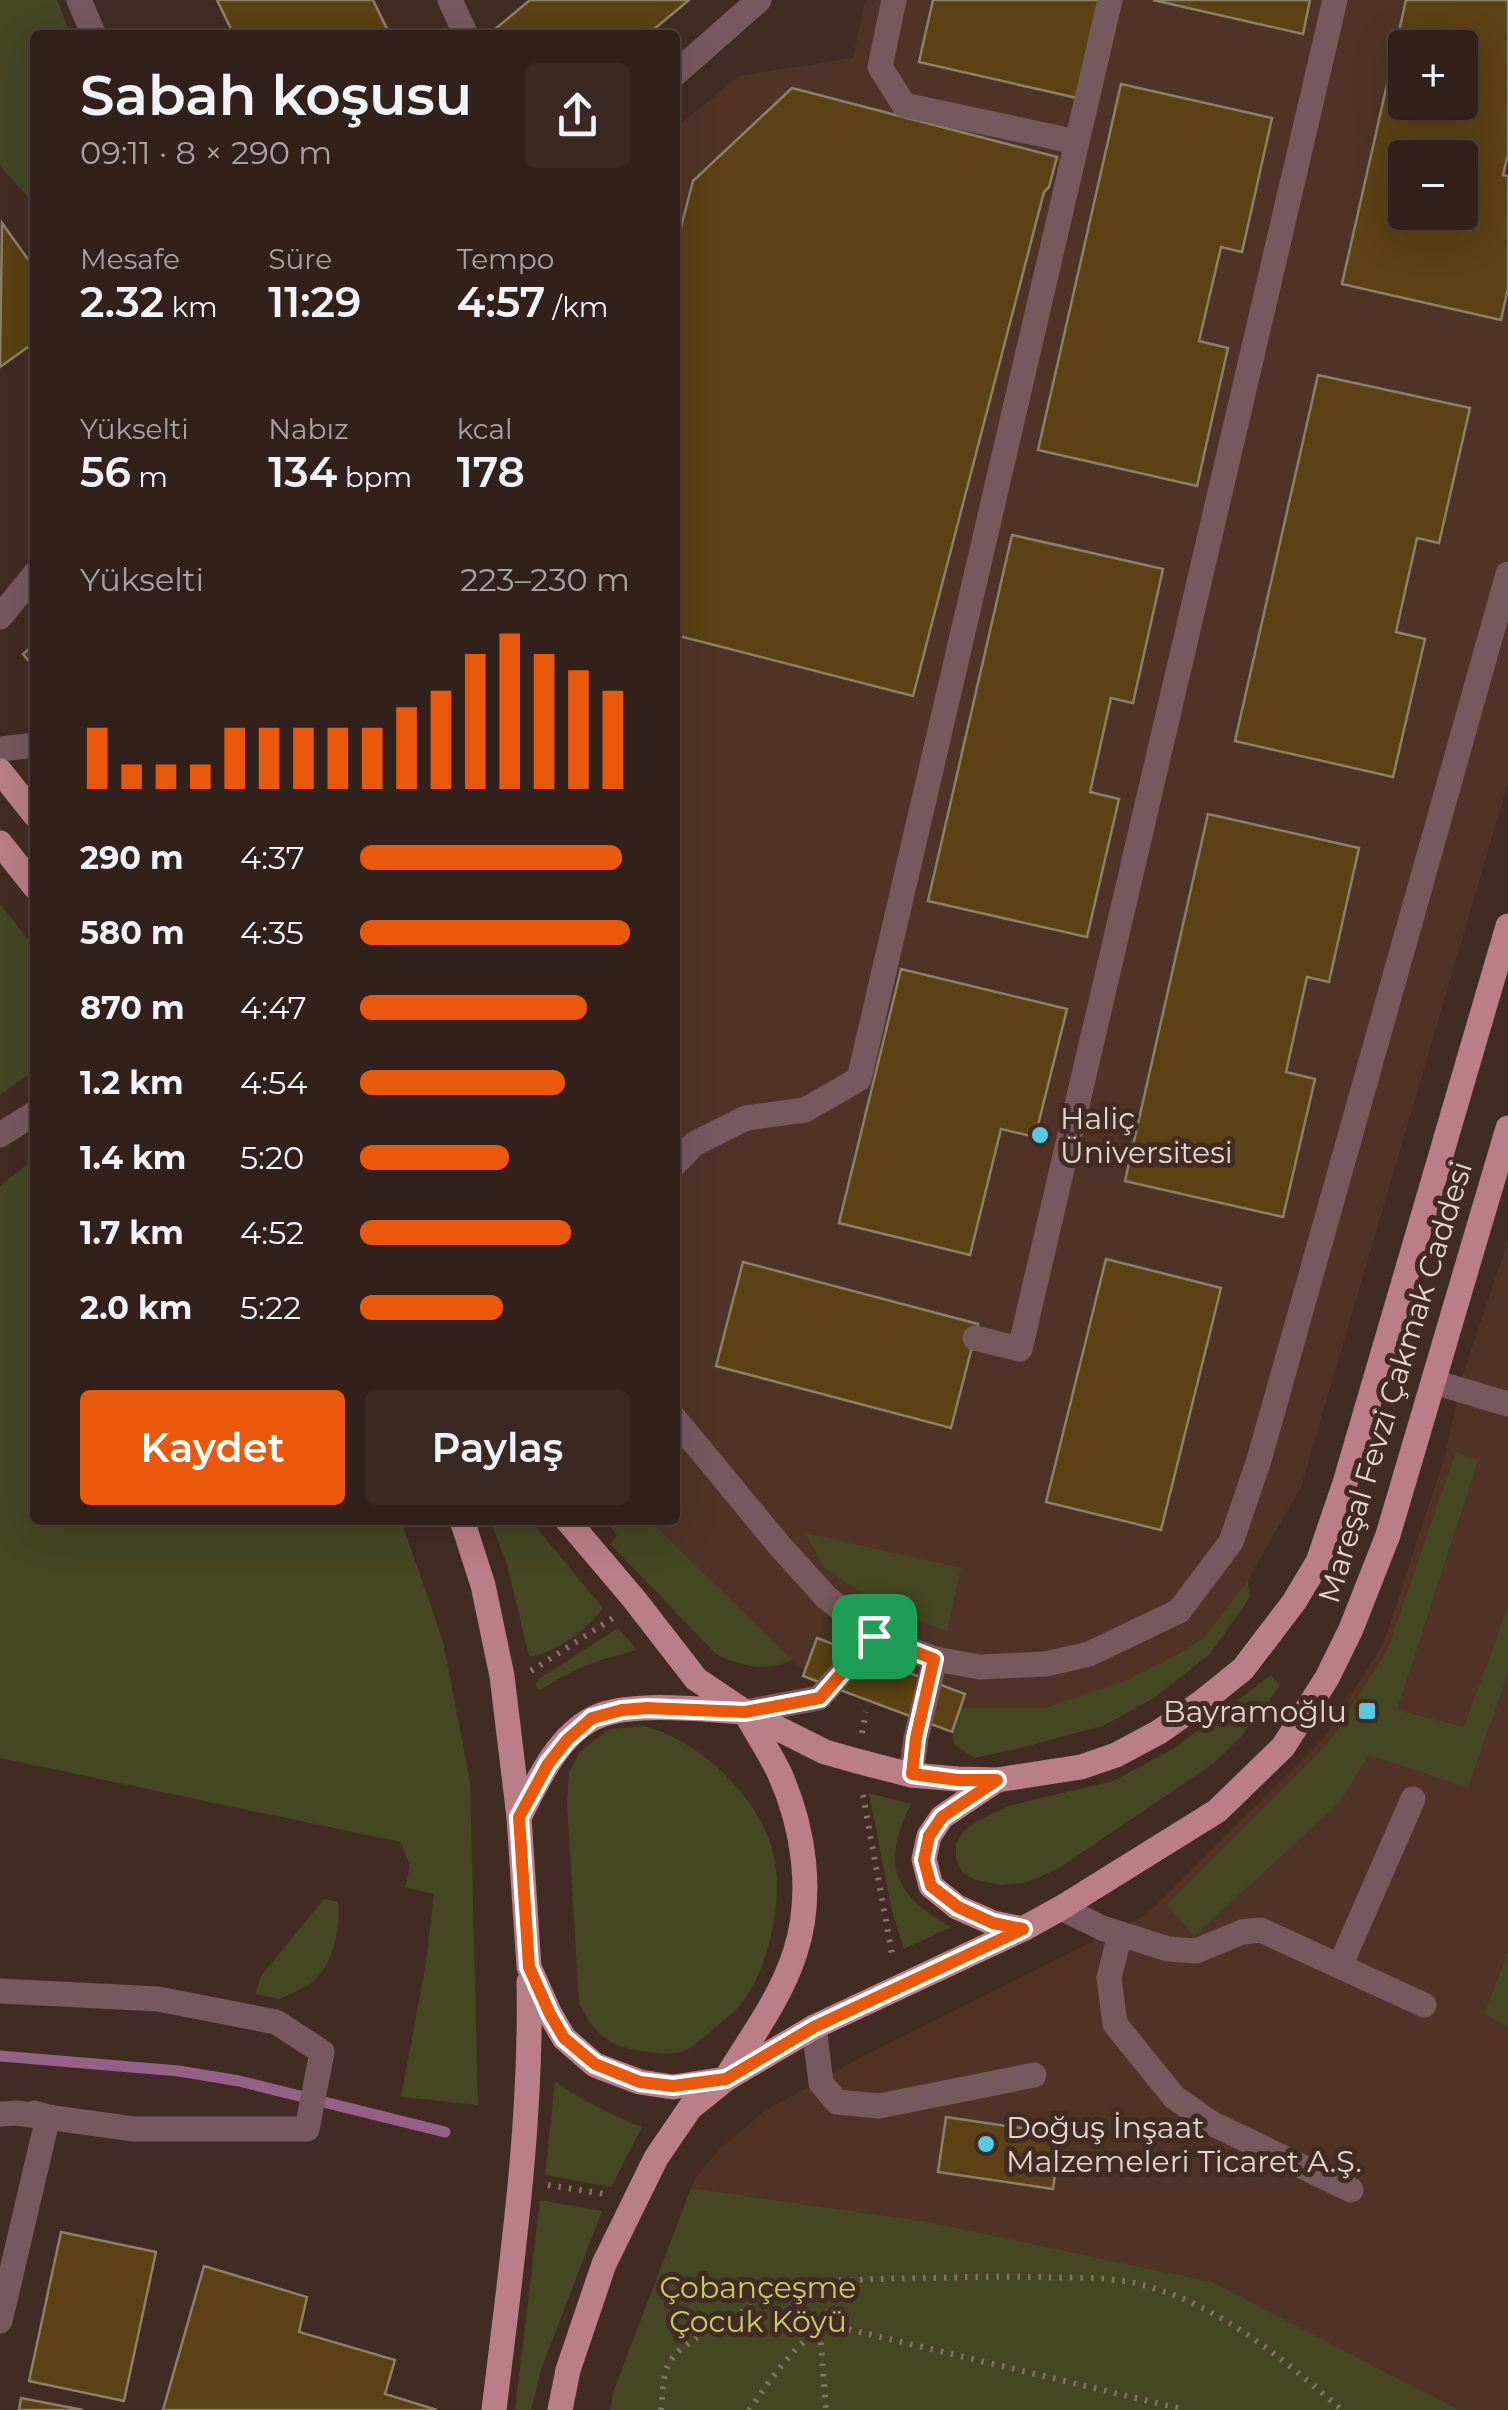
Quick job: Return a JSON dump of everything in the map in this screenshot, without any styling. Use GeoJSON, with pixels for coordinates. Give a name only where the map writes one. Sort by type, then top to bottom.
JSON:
{"type":"FeatureCollection","features":[{"type":"Feature","properties":{"kind":"main road"},"geometry":{"type":"LineString","coordinates":[[0,771],[30,809]]}},
{"type":"Feature","properties":{"kind":"main road"},"geometry":{"type":"LineString","coordinates":[[0,843],[30,881]]}},
{"type":"Feature","properties":{"kind":"main road","name":"Mareşal Fevzi Çakmak Caddesi"},"geometry":{"type":"LineString","coordinates":[[571,1525],[696,1679],[745,1712],[825,1752],[912,1774],[997,1780],[1081,1767],[1116,1755],[1159,1732],[1242,1668],[1294,1602],[1318,1562],[1345,1483],[1508,926]]}},
{"type":"Feature","properties":{"kind":"main road","name":"Mareşal Fevzi Çakmak Caddesi"},"geometry":{"type":"LineString","coordinates":[[560,2410],[568,2370],[604,2264],[656,2158],[690,2108],[726,2079],[814,2027],[1061,1908],[1217,1811],[1283,1747],[1327,1678],[1351,1630],[1388,1535],[1508,1128]]}},
{"type":"Feature","properties":{"kind":"main road"},"geometry":{"type":"LineString","coordinates":[[464,1525],[484,1584],[502,1676],[519,1817],[529,1967],[526,2116],[494,2410]]}},
{"type":"Feature","properties":{"kind":"main road"},"geometry":{"type":"LineString","coordinates":[[519,1817],[548,1764],[592,1718],[647,1708],[745,1712],[792,1806],[806,1880],[804,1919],[795,1955],[776,1996],[726,2079],[673,2086],[640,2082],[595,2064],[564,2038],[529,1967]]}},
{"type":"Feature","properties":{"kind":"main road"},"geometry":{"type":"LineString","coordinates":[[997,1780],[942,1817],[929,1836],[924,1860],[931,1886],[958,1907],[993,1923],[1023,1929]]}},
{"type":"Feature","properties":{"kind":"street"},"geometry":{"type":"LineString","coordinates":[[79,0],[92,30]]}},
{"type":"Feature","properties":{"kind":"street"},"geometry":{"type":"LineString","coordinates":[[450,0],[464,30]]}},
{"type":"Feature","properties":{"kind":"street"},"geometry":{"type":"LineString","coordinates":[[680,70],[759,0]]}},
{"type":"Feature","properties":{"kind":"street"},"geometry":{"type":"LineString","coordinates":[[894,0],[880,67],[904,104],[1077,142]]}},
{"type":"Feature","properties":{"kind":"street"},"geometry":{"type":"LineString","coordinates":[[680,1159],[694,1144],[746,1118],[804,1110],[859,1079],[1110,0]]}},
{"type":"Feature","properties":{"kind":"street"},"geometry":{"type":"LineString","coordinates":[[975,1338],[1020,1349],[1335,0]]}},
{"type":"Feature","properties":{"kind":"street"},"geometry":{"type":"LineString","coordinates":[[680,1426],[826,1597],[874,1636],[934,1659],[980,1667],[1046,1664],[1090,1654],[1179,1611],[1231,1542],[1259,1460],[1508,574]]}},
{"type":"Feature","properties":{"kind":"street"},"geometry":{"type":"LineString","coordinates":[[0,617],[30,580]]}},
{"type":"Feature","properties":{"kind":"street"},"geometry":{"type":"LineString","coordinates":[[0,749],[30,746]]}},
{"type":"Feature","properties":{"kind":"street"},"geometry":{"type":"LineString","coordinates":[[0,1135],[30,1116]]}},
{"type":"Feature","properties":{"kind":"street"},"geometry":{"type":"LineString","coordinates":[[1434,1382],[1508,1404]]}},
{"type":"Feature","properties":{"kind":"street"},"geometry":{"type":"LineString","coordinates":[[745,1712],[820,1698],[874,1636]]}},
{"type":"Feature","properties":{"kind":"street"},"geometry":{"type":"LineString","coordinates":[[912,1774],[934,1659]]}},
{"type":"Feature","properties":{"kind":"street"},"geometry":{"type":"LineString","coordinates":[[1340,1966],[1413,1799]]}},
{"type":"Feature","properties":{"kind":"street"},"geometry":{"type":"LineString","coordinates":[[1061,1908],[1120,1934],[1168,1949],[1196,1951],[1242,1932],[1261,1930],[1424,2004]]}},
{"type":"Feature","properties":{"kind":"street"},"geometry":{"type":"LineString","coordinates":[[1120,1934],[1109,1978],[1114,2024],[1174,2097],[1211,2124],[1352,2190]]}},
{"type":"Feature","properties":{"kind":"street"},"geometry":{"type":"LineString","coordinates":[[0,1991],[158,1999],[276,2022],[322,2052],[307,2129],[134,2129],[0,2114]]}},
{"type":"Feature","properties":{"kind":"street"},"geometry":{"type":"LineString","coordinates":[[814,2027],[821,2083],[837,2102],[880,2106],[1034,2075]]}},
{"type":"Feature","properties":{"kind":"street"},"geometry":{"type":"LineString","coordinates":[[0,2104],[48,2117]]}},
{"type":"Feature","properties":{"kind":"street"},"geometry":{"type":"LineString","coordinates":[[0,2321],[48,2117]]}},
{"type":"Feature","properties":{"kind":"path"},"geometry":{"type":"LineString","coordinates":[[527,1674],[618,1615]]}},
{"type":"Feature","properties":{"kind":"path"},"geometry":{"type":"LineString","coordinates":[[866,1712],[857,1761],[893,1960],[903,1984]]}},
{"type":"Feature","properties":{"kind":"path"},"geometry":{"type":"LineString","coordinates":[[546,2184],[606,2195]]}},
{"type":"Feature","properties":{"kind":"path"},"geometry":{"type":"LineString","coordinates":[[661,2410],[666,2368],[674,2354],[796,2286],[814,2281],[980,2276],[1142,2284],[1206,2310],[1249,2334],[1342,2410]]}},
{"type":"Feature","properties":{"kind":"path"},"geometry":{"type":"LineString","coordinates":[[749,2410],[792,2354],[826,2328],[847,2329],[1186,2410]]}},
{"type":"Feature","properties":{"kind":"path"},"geometry":{"type":"LineString","coordinates":[[820,2332],[826,2410]]}},
{"type":"Feature","properties":{"kind":"shaded area","name":"Haliç Üniversitesi"},"geometry":{"type":"Polygon","coordinates":[[[865,0],[1508,0],[1508,783],[1301,1487],[1248,1580],[1204,1638],[1118,1684],[1045,1708],[960,1708],[801,1668],[654,1525],[680,1525],[680,124],[739,76],[853,58],[865,0]]]}},
{"type":"Feature","properties":{"kind":"shaded area"},"geometry":{"type":"Polygon","coordinates":[[[1508,1241],[1508,1952],[1484,2014],[1508,2027],[1508,2410],[1459,2410],[1212,2282],[929,2222],[691,2188],[719,2150],[763,2112],[858,2059],[1146,1915],[1324,1738],[1384,1642],[1444,1459],[1463,1374],[1508,1241]]]}},
{"type":"Feature","properties":{"kind":"green space"},"geometry":{"type":"Polygon","coordinates":[[[0,0],[57,0],[69,30],[30,30],[30,199],[0,166],[0,0]]]}},
{"type":"Feature","properties":{"kind":"green space"},"geometry":{"type":"Polygon","coordinates":[[[0,904],[30,942],[30,1076],[0,1095],[0,904]]]}},
{"type":"Feature","properties":{"kind":"green space"},"geometry":{"type":"Polygon","coordinates":[[[30,1162],[30,1525],[403,1525],[443,1641],[470,1781],[478,2105],[401,2097],[426,1963],[434,1894],[405,1887],[410,1866],[401,1842],[0,1758],[0,1186],[30,1162]]]}},
{"type":"Feature","properties":{"kind":"green space"},"geometry":{"type":"Polygon","coordinates":[[[1456,1452],[1478,1460],[1397,1710],[1464,1727],[1508,1607],[1508,1674],[1468,1787],[1369,1755],[1339,1803],[1194,1936],[1167,1905],[1327,1745],[1387,1651],[1456,1452]]]}},
{"type":"Feature","properties":{"kind":"green space"},"geometry":{"type":"Polygon","coordinates":[[[492,1525],[534,1525],[603,1608],[580,1632],[559,1646],[529,1656],[507,1565],[492,1525]]]}},
{"type":"Feature","properties":{"kind":"green space"},"geometry":{"type":"Polygon","coordinates":[[[609,1525],[654,1525],[793,1660],[754,1666],[716,1654],[610,1544],[617,1536],[609,1525]]]}},
{"type":"Feature","properties":{"kind":"green space"},"geometry":{"type":"Polygon","coordinates":[[[805,1533],[961,1568],[947,1631],[865,1596],[824,1567],[805,1533]]]}},
{"type":"Feature","properties":{"kind":"green space"},"geometry":{"type":"Polygon","coordinates":[[[1248,1580],[1250,1597],[1210,1654],[1154,1698],[1105,1725],[1017,1749],[974,1758],[954,1744],[952,1732],[960,1708],[1045,1708],[1118,1684],[1174,1656],[1204,1638],[1248,1580]]]}},
{"type":"Feature","properties":{"kind":"green space"},"geometry":{"type":"Polygon","coordinates":[[[618,1628],[637,1650],[598,1661],[540,1690],[537,1688],[539,1679],[618,1628]]]}},
{"type":"Feature","properties":{"kind":"green space"},"geometry":{"type":"Polygon","coordinates":[[[1271,1675],[1280,1686],[1239,1739],[1214,1763],[1058,1869],[1025,1883],[1001,1885],[975,1880],[962,1872],[956,1844],[965,1830],[979,1820],[1009,1806],[1113,1781],[1173,1749],[1271,1675]]]}},
{"type":"Feature","properties":{"kind":"green space"},"geometry":{"type":"Polygon","coordinates":[[[645,1726],[690,1746],[737,1787],[769,1839],[776,1875],[771,1934],[751,1989],[736,2010],[701,2040],[670,2054],[625,2048],[608,2040],[589,2021],[579,2003],[567,1804],[569,1772],[580,1752],[609,1729],[645,1726]]]}},
{"type":"Feature","properties":{"kind":"green space"},"geometry":{"type":"Polygon","coordinates":[[[869,1793],[911,1804],[896,1844],[898,1876],[916,1902],[951,1927],[904,1949],[892,1912],[869,1793]]]}},
{"type":"Feature","properties":{"kind":"green space"},"geometry":{"type":"Polygon","coordinates":[[[324,1899],[338,1902],[339,1912],[335,1943],[322,1971],[308,1985],[280,1999],[256,1994],[260,1977],[324,1899]]]}},
{"type":"Feature","properties":{"kind":"green space"},"geometry":{"type":"Polygon","coordinates":[[[1508,1952],[1508,2027],[1484,2014],[1508,1952]]]}},
{"type":"Feature","properties":{"kind":"green space"},"geometry":{"type":"Polygon","coordinates":[[[555,2081],[597,2107],[642,2127],[611,2187],[545,2175],[555,2081]]]}},
{"type":"Feature","properties":{"kind":"green space","name":"Çobançeşme Çocuk Köyü"},"geometry":{"type":"Polygon","coordinates":[[[691,2188],[929,2222],[1212,2282],[1459,2410],[610,2410],[614,2390],[691,2188]]]}},
{"type":"Feature","properties":{"kind":"green space"},"geometry":{"type":"Polygon","coordinates":[[[540,2200],[602,2211],[542,2367],[531,2410],[515,2410],[540,2200]]]}},
{"type":"Feature","properties":{"kind":"building"},"geometry":{"type":"Polygon","coordinates":[[[217,0],[373,0],[388,30],[232,30],[217,0]]]}},
{"type":"Feature","properties":{"kind":"building"},"geometry":{"type":"Polygon","coordinates":[[[530,0],[689,0],[653,30],[494,30],[530,0]]]}},
{"type":"Feature","properties":{"kind":"building"},"geometry":{"type":"Polygon","coordinates":[[[933,0],[1100,0],[1077,98],[919,62],[933,0]]]}},
{"type":"Feature","properties":{"kind":"building"},"geometry":{"type":"Polygon","coordinates":[[[1153,0],[1310,0],[1303,34],[1153,0]]]}},
{"type":"Feature","properties":{"kind":"building"},"geometry":{"type":"Polygon","coordinates":[[[1406,0],[1508,0],[1508,154],[1503,175],[1508,176],[1508,288],[1501,320],[1342,284],[1388,80],[1388,120],[1478,120],[1478,30],[1399,30],[1406,0]]]}},
{"type":"Feature","properties":{"kind":"building"},"geometry":{"type":"Polygon","coordinates":[[[1121,84],[1272,118],[1242,252],[1221,247],[1199,341],[1228,348],[1197,486],[1038,450],[1121,84]]]}},
{"type":"Feature","properties":{"kind":"building"},"geometry":{"type":"Polygon","coordinates":[[[792,88],[1057,157],[1044,192],[913,696],[680,636],[680,228],[693,181],[792,88]]]}},
{"type":"Feature","properties":{"kind":"building"},"geometry":{"type":"Polygon","coordinates":[[[2,223],[30,262],[30,346],[0,367],[2,223]]]}},
{"type":"Feature","properties":{"kind":"building"},"geometry":{"type":"Polygon","coordinates":[[[1318,375],[1470,408],[1439,543],[1417,538],[1396,632],[1425,639],[1393,777],[1235,741],[1318,375]]]}},
{"type":"Feature","properties":{"kind":"building"},"geometry":{"type":"Polygon","coordinates":[[[1012,535],[1163,569],[1133,703],[1111,698],[1090,792],[1119,799],[1087,937],[928,901],[1012,535]]]}},
{"type":"Feature","properties":{"kind":"building"},"geometry":{"type":"Polygon","coordinates":[[[1208,814],[1359,848],[1329,982],[1307,977],[1286,1072],[1315,1079],[1283,1217],[1125,1181],[1208,814]]]}},
{"type":"Feature","properties":{"kind":"building"},"geometry":{"type":"Polygon","coordinates":[[[901,969],[1067,1009],[1035,1137],[1001,1129],[970,1255],[839,1223],[901,969]]]}},
{"type":"Feature","properties":{"kind":"building"},"geometry":{"type":"Polygon","coordinates":[[[1106,1259],[1221,1288],[1161,1530],[1046,1502],[1106,1259]]]}},
{"type":"Feature","properties":{"kind":"building"},"geometry":{"type":"Polygon","coordinates":[[[743,1262],[978,1324],[951,1428],[716,1366],[743,1262]]]}},
{"type":"Feature","properties":{"kind":"building"},"geometry":{"type":"Polygon","coordinates":[[[817,1638],[965,1694],[952,1732],[803,1676],[817,1638]]]}},
{"type":"Feature","properties":{"kind":"building"},"geometry":{"type":"Polygon","coordinates":[[[946,2117],[1061,2134],[1053,2189],[938,2172],[946,2117]]]}},
{"type":"Feature","properties":{"kind":"building"},"geometry":{"type":"Polygon","coordinates":[[[61,2232],[156,2252],[124,2401],[29,2381],[61,2232]]]}},
{"type":"Feature","properties":{"kind":"building"},"geometry":{"type":"Polygon","coordinates":[[[204,2266],[307,2297],[299,2332],[395,2360],[385,2394],[437,2410],[163,2410],[204,2266]]]}},
{"type":"Feature","properties":{"kind":"building"},"geometry":{"type":"Polygon","coordinates":[[[21,2398],[83,2410],[19,2410],[21,2398]]]}},
{"type":"Feature","properties":{"kind":"waterway"},"geometry":{"type":"LineString","coordinates":[[0,2056],[179,2071],[239,2081],[445,2132]]}},
{"type":"Feature","properties":{"kind":"place","name":"Haliç Üniversitesi"},"geometry":{"type":"Point","coordinates":[1040,1135]}},
{"type":"Feature","properties":{"kind":"place","name":"Bayramoğlu"},"geometry":{"type":"Point","coordinates":[1367,1711]}},
{"type":"Feature","properties":{"kind":"place","name":"Doğuş İnşaat Malzemeleri Ticaret A.Ş."},"geometry":{"type":"Point","coordinates":[986,2144]}},
{"type":"Feature","properties":{"kind":"route"},"geometry":{"type":"LineString","coordinates":[[874,1636],[934,1659],[912,1774],[997,1780],[942,1817],[929,1836],[924,1860],[931,1886],[958,1907],[993,1923],[1023,1929],[814,2027],[726,2079],[673,2086],[640,2082],[595,2064],[564,2038],[529,1967],[519,1817],[548,1764],[592,1718],[622,1710],[745,1712],[820,1698],[874,1636]]}}]}
